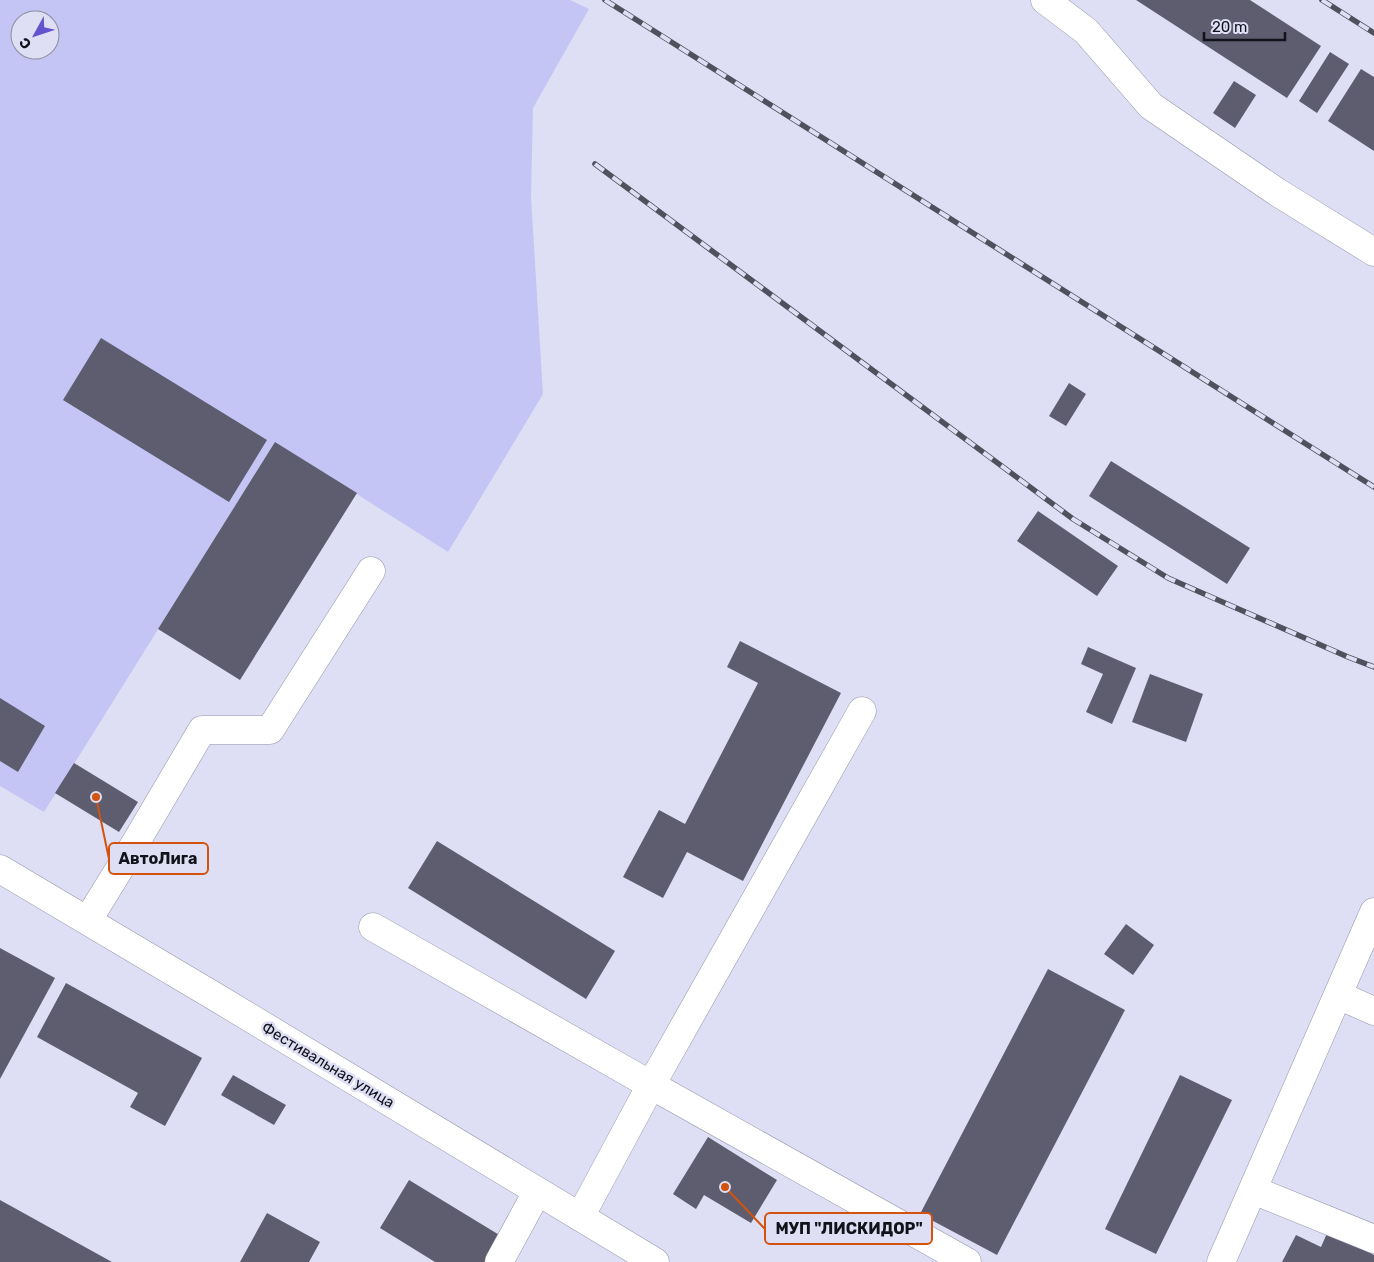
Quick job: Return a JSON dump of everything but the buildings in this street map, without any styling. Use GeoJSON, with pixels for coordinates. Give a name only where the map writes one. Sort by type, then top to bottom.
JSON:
{"type":"FeatureCollection","features":[{"type":"Feature","properties":{"kind":"main road"},"geometry":{"type":"LineString","coordinates":[[1046,0],[1086,31],[1151,106],[1277,192],[1374,252]]}},
{"type":"Feature","properties":{"kind":"main road"},"geometry":{"type":"LineString","coordinates":[[88,920],[202,730],[270,730],[371,571]]}},
{"type":"Feature","properties":{"kind":"main road"},"geometry":{"type":"LineString","coordinates":[[580,1217],[651,1086],[862,711]]}},
{"type":"Feature","properties":{"kind":"main road","name":"Фестивальная улица"},"geometry":{"type":"LineString","coordinates":[[0,869],[88,920],[655,1262]]}},
{"type":"Feature","properties":{"kind":"main road"},"geometry":{"type":"LineString","coordinates":[[1221,1262],[1374,912]]}},
{"type":"Feature","properties":{"kind":"main road"},"geometry":{"type":"LineString","coordinates":[[373,926],[651,1086],[966,1262]]}},
{"type":"Feature","properties":{"kind":"main road"},"geometry":{"type":"LineString","coordinates":[[1338,995],[1374,1011]]}},
{"type":"Feature","properties":{"kind":"main road"},"geometry":{"type":"LineString","coordinates":[[1253,1190],[1374,1239]]}},
{"type":"Feature","properties":{"kind":"main road"},"geometry":{"type":"LineString","coordinates":[[499,1262],[537,1192]]}},
{"type":"Feature","properties":{"kind":"shaded area"},"geometry":{"type":"Polygon","coordinates":[[[0,0],[570,0],[589,9],[533,108],[531,197],[543,394],[448,552],[275,442],[44,812],[0,786],[0,0]]]}},
{"type":"Feature","properties":{"kind":"railway"},"geometry":{"type":"LineString","coordinates":[[605,0],[1374,487]]}},
{"type":"Feature","properties":{"kind":"railway"},"geometry":{"type":"LineString","coordinates":[[1322,0],[1374,33]]}},
{"type":"Feature","properties":{"kind":"railway"},"geometry":{"type":"LineString","coordinates":[[595,164],[1073,519],[1168,578],[1374,667]]}},
{"type":"Feature","properties":{"kind":"place","name":"АвтоЛига"},"geometry":{"type":"Point","coordinates":[96,797]}},
{"type":"Feature","properties":{"kind":"place","name":"МУП \"ЛИСКИДОР\""},"geometry":{"type":"Point","coordinates":[725,1187]}}]}
